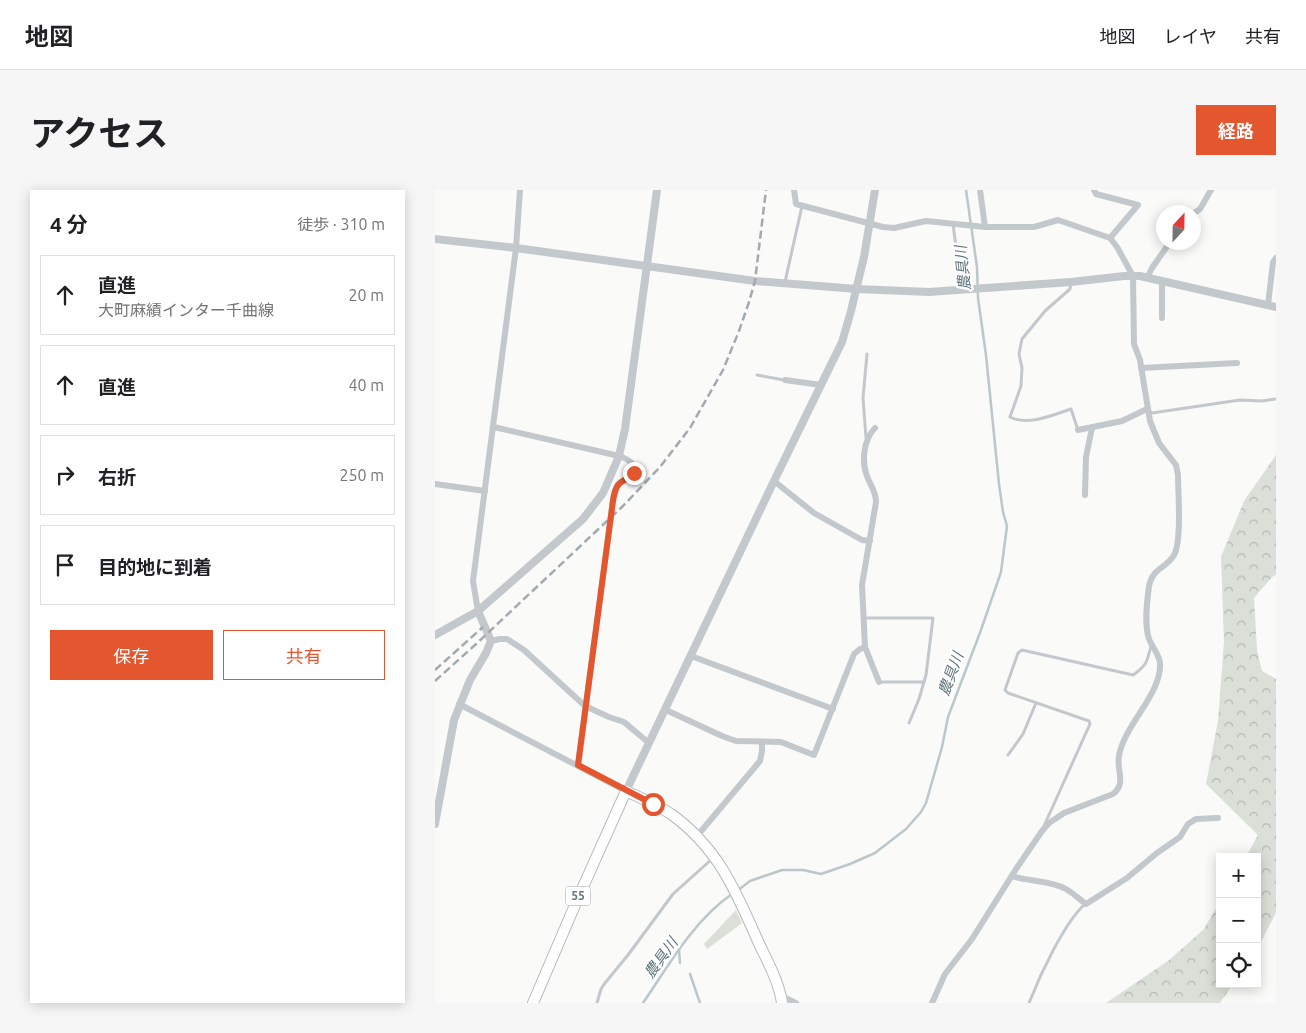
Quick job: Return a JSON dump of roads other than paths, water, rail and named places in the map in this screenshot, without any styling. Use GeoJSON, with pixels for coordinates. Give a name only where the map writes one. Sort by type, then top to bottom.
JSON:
{"type":"FeatureCollection","features":[{"type":"Feature","properties":{"kind":"main road"},"geometry":{"type":"LineString","coordinates":[[626,791],[670,814],[697,836],[715,857],[731,881],[771,970],[781,999]]}},
{"type":"Feature","properties":{"kind":"main road","name":"55"},"geometry":{"type":"LineString","coordinates":[[533,1003],[626,791]]}},
{"type":"Feature","properties":{"kind":"street"},"geometry":{"type":"LineString","coordinates":[[435,824],[454,720],[470,680],[491,641],[478,611],[473,581],[515,248],[520,190]]}},
{"type":"Feature","properties":{"kind":"street"},"geometry":{"type":"LineString","coordinates":[[435,635],[478,611],[583,519],[603,493],[619,456],[625,429],[657,190]]}},
{"type":"Feature","properties":{"kind":"street"},"geometry":{"type":"LineString","coordinates":[[794,190],[796,204],[870,225],[894,228],[925,221],[982,227],[1034,227],[1058,220],[1110,238],[1133,276],[1134,336],[1147,409],[1155,436],[1176,465],[1178,475],[1176,550],[1169,561],[1154,572],[1149,589],[1147,628],[1151,645],[1160,662],[1159,671],[1149,699],[1123,742],[1118,760],[1121,780],[1118,790],[1113,794],[1065,813],[1049,823],[1042,831],[973,938],[945,974],[933,1003]]}},
{"type":"Feature","properties":{"kind":"street"},"geometry":{"type":"LineString","coordinates":[[459,704],[626,791],[842,342],[857,289],[875,190]]}},
{"type":"Feature","properties":{"kind":"street"},"geometry":{"type":"LineString","coordinates":[[980,190],[982,227]]}},
{"type":"Feature","properties":{"kind":"street"},"geometry":{"type":"LineString","coordinates":[[1094,190],[1096,194],[1138,205],[1110,238]]}},
{"type":"Feature","properties":{"kind":"street"},"geometry":{"type":"LineString","coordinates":[[1201,207],[1211,190]]}},
{"type":"Feature","properties":{"kind":"street"},"geometry":{"type":"LineString","coordinates":[[435,239],[785,284],[857,289],[929,292],[1133,276],[1272,306],[1273,262],[1276,258]]}},
{"type":"Feature","properties":{"kind":"street"},"geometry":{"type":"LineString","coordinates":[[1147,278],[1164,250]]}},
{"type":"Feature","properties":{"kind":"street"},"geometry":{"type":"LineString","coordinates":[[1162,282],[1162,318]]}},
{"type":"Feature","properties":{"kind":"street"},"geometry":{"type":"LineString","coordinates":[[1141,368],[1237,363]]}},
{"type":"Feature","properties":{"kind":"street"},"geometry":{"type":"LineString","coordinates":[[785,380],[821,385]]}},
{"type":"Feature","properties":{"kind":"street"},"geometry":{"type":"LineString","coordinates":[[1078,430],[1122,421],[1147,409]]}},
{"type":"Feature","properties":{"kind":"street"},"geometry":{"type":"LineString","coordinates":[[493,427],[619,456],[631,461],[635,467],[631,477],[619,484],[614,499],[578,765]]}},
{"type":"Feature","properties":{"kind":"street"},"geometry":{"type":"LineString","coordinates":[[875,428],[866,439],[865,470],[876,496],[862,585],[865,647],[879,682]]}},
{"type":"Feature","properties":{"kind":"street"},"geometry":{"type":"LineString","coordinates":[[1085,495],[1086,457],[1092,428]]}},
{"type":"Feature","properties":{"kind":"street"},"geometry":{"type":"LineString","coordinates":[[774,481],[814,513],[862,540],[870,541]]}},
{"type":"Feature","properties":{"kind":"street"},"geometry":{"type":"LineString","coordinates":[[435,484],[485,491]]}},
{"type":"Feature","properties":{"kind":"street"},"geometry":{"type":"LineString","coordinates":[[491,641],[507,639],[524,650],[585,706],[623,722],[649,743]]}},
{"type":"Feature","properties":{"kind":"street"},"geometry":{"type":"LineString","coordinates":[[665,710],[737,741],[781,742],[814,755],[854,654],[865,647]]}},
{"type":"Feature","properties":{"kind":"street"},"geometry":{"type":"LineString","coordinates":[[691,656],[833,709]]}},
{"type":"Feature","properties":{"kind":"street"},"geometry":{"type":"LineString","coordinates":[[697,836],[760,761],[763,751],[762,743]]}},
{"type":"Feature","properties":{"kind":"street"},"geometry":{"type":"LineString","coordinates":[[1012,876],[1065,888],[1085,904],[1127,878],[1180,837],[1188,824],[1197,819],[1218,818]]}},
{"type":"Feature","properties":{"kind":"street"},"geometry":{"type":"LineString","coordinates":[[781,999],[796,1003]]}},
{"type":"Feature","properties":{"kind":"lane"},"geometry":{"type":"LineString","coordinates":[[785,284],[803,205]]}},
{"type":"Feature","properties":{"kind":"lane"},"geometry":{"type":"LineString","coordinates":[[955,224],[961,290]]}},
{"type":"Feature","properties":{"kind":"lane"},"geometry":{"type":"LineString","coordinates":[[1071,282],[1070,289],[1045,311],[1034,327],[1025,334],[1020,344],[1019,354],[1023,376],[1018,397],[1010,416],[1021,421],[1044,418],[1071,409],[1078,430]]}},
{"type":"Feature","properties":{"kind":"lane"},"geometry":{"type":"LineString","coordinates":[[866,439],[863,398],[867,354]]}},
{"type":"Feature","properties":{"kind":"lane"},"geometry":{"type":"LineString","coordinates":[[757,375],[785,380]]}},
{"type":"Feature","properties":{"kind":"lane"},"geometry":{"type":"LineString","coordinates":[[1147,409],[1152,413],[1240,400],[1262,401],[1276,399]]}},
{"type":"Feature","properties":{"kind":"lane"},"geometry":{"type":"LineString","coordinates":[[863,618],[933,618],[924,682],[909,723]]}},
{"type":"Feature","properties":{"kind":"lane"},"geometry":{"type":"LineString","coordinates":[[1042,831],[1090,724],[1089,721],[1008,693],[1005,690],[1019,653],[1022,650],[1133,675],[1148,661],[1151,645]]}},
{"type":"Feature","properties":{"kind":"lane"},"geometry":{"type":"LineString","coordinates":[[879,682],[924,682]]}},
{"type":"Feature","properties":{"kind":"lane"},"geometry":{"type":"LineString","coordinates":[[1009,755],[1023,734],[1036,703]]}},
{"type":"Feature","properties":{"kind":"lane"},"geometry":{"type":"LineString","coordinates":[[597,1003],[605,983],[673,894],[715,857]]}},
{"type":"Feature","properties":{"kind":"lane"},"geometry":{"type":"LineString","coordinates":[[1029,1003],[1038,979],[1061,938],[1077,911],[1085,904]]}},
{"type":"Feature","properties":{"kind":"waterway","name":"農具川"},"geometry":{"type":"LineString","coordinates":[[737,891],[750,881],[782,870],[803,870],[821,874],[875,853],[906,829],[921,812],[926,803],[942,747],[948,717],[1001,572],[1007,526],[999,484],[986,355],[978,298],[977,267],[966,190]]}},
{"type":"Feature","properties":{"kind":"waterway","name":"農具川"},"geometry":{"type":"LineString","coordinates":[[643,1003],[694,930],[705,917],[732,894]]}},
{"type":"Feature","properties":{"kind":"waterway"},"geometry":{"type":"LineString","coordinates":[[679,950],[680,963]]}},
{"type":"Feature","properties":{"kind":"waterway"},"geometry":{"type":"LineString","coordinates":[[690,974],[700,1003]]}},
{"type":"Feature","properties":{"kind":"railway"},"geometry":{"type":"LineString","coordinates":[[435,681],[623,506],[660,467],[690,428],[723,370],[749,302],[755,281],[766,190]]}},
{"type":"Feature","properties":{"kind":"railway"},"geometry":{"type":"LineString","coordinates":[[435,670],[483,627]]}}]}
